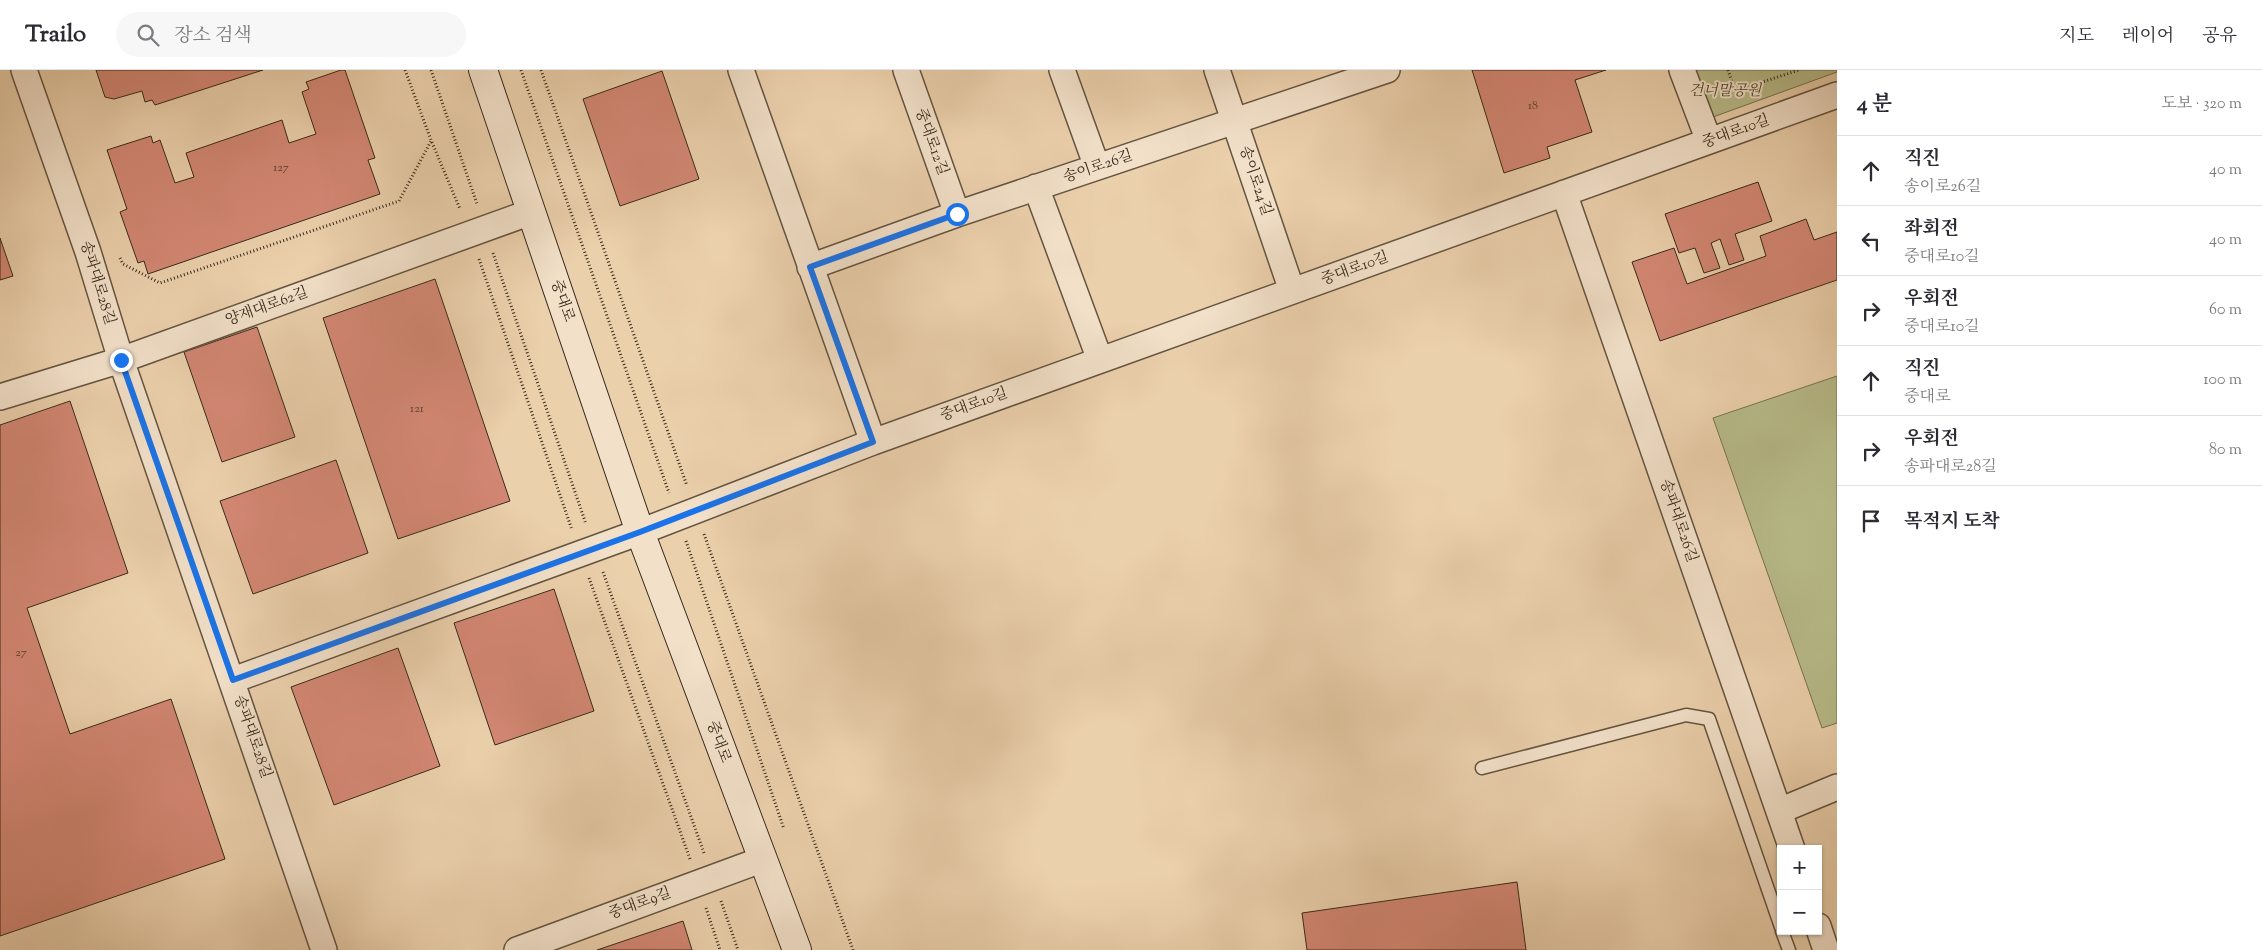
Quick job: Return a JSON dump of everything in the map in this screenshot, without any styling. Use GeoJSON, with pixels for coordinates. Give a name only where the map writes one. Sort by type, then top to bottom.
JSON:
{"type":"FeatureCollection","features":[{"type":"Feature","properties":{"kind":"main road","name":"중대로"},"geometry":{"type":"LineString","coordinates":[[483,70],[640,532],[797,950]]}},
{"type":"Feature","properties":{"kind":"street","name":"송파대로28길"},"geometry":{"type":"LineString","coordinates":[[24,70],[88,252],[121,360],[233,680],[324,950]]}},
{"type":"Feature","properties":{"kind":"street"},"geometry":{"type":"LineString","coordinates":[[741,70],[873,442]]}},
{"type":"Feature","properties":{"kind":"street","name":"중대로12길"},"geometry":{"type":"LineString","coordinates":[[906,70],[957,214]]}},
{"type":"Feature","properties":{"kind":"street"},"geometry":{"type":"LineString","coordinates":[[1062,70],[1097,167]]}},
{"type":"Feature","properties":{"kind":"street","name":"송이로24길"},"geometry":{"type":"LineString","coordinates":[[1217,70],[1292,291]]}},
{"type":"Feature","properties":{"kind":"street","name":"송이로26길"},"geometry":{"type":"LineString","coordinates":[[810,267],[957,214],[1387,70]]}},
{"type":"Feature","properties":{"kind":"street"},"geometry":{"type":"LineString","coordinates":[[1682,70],[1709,142]]}},
{"type":"Feature","properties":{"kind":"street","name":"중대로10길"},"geometry":{"type":"LineString","coordinates":[[640,532],[873,442],[1837,95]]}},
{"type":"Feature","properties":{"kind":"street"},"geometry":{"type":"LineString","coordinates":[[1036,188],[1100,360]]}},
{"type":"Feature","properties":{"kind":"street","name":"송파대로26길"},"geometry":{"type":"LineString","coordinates":[[1564,193],[1791,845]]}},
{"type":"Feature","properties":{"kind":"street","name":"양재대로62길"},"geometry":{"type":"LineString","coordinates":[[0,397],[121,360],[531,212]]}},
{"type":"Feature","properties":{"kind":"street"},"geometry":{"type":"LineString","coordinates":[[233,680],[640,532]]}},
{"type":"Feature","properties":{"kind":"street"},"geometry":{"type":"LineString","coordinates":[[1779,811],[1837,787]]}},
{"type":"Feature","properties":{"kind":"street","name":"중대로9길"},"geometry":{"type":"LineString","coordinates":[[518,950],[762,860]]}},
{"type":"Feature","properties":{"kind":"street"},"geometry":{"type":"LineString","coordinates":[[1821,935],[1826,950]]}},
{"type":"Feature","properties":{"kind":"lane"},"geometry":{"type":"LineString","coordinates":[[1482,768],[1686,715],[1709,719],[1777,915]]}},
{"type":"Feature","properties":{"kind":"lane"},"geometry":{"type":"LineString","coordinates":[[1783,935],[1789,950]]}},
{"type":"Feature","properties":{"kind":"path"},"geometry":{"type":"LineString","coordinates":[[405,70],[431,140],[478,231],[588,552],[706,880],[738,950]]}},
{"type":"Feature","properties":{"kind":"path"},"geometry":{"type":"LineString","coordinates":[[431,70],[478,231],[588,552],[706,880],[720,950]]}},
{"type":"Feature","properties":{"kind":"path"},"geometry":{"type":"LineString","coordinates":[[1728,70],[1735,91],[1799,70]]}},
{"type":"Feature","properties":{"kind":"path"},"geometry":{"type":"LineString","coordinates":[[119,255],[123,264],[160,283],[399,200],[431,140]]}},
{"type":"Feature","properties":{"kind":"green space","name":"건너말공원"},"geometry":{"type":"Polygon","coordinates":[[[1695,70],[1837,70],[1837,72],[1713,117],[1695,70]]]}},
{"type":"Feature","properties":{"kind":"green space"},"geometry":{"type":"Polygon","coordinates":[[[1837,376],[1837,723],[1822,728],[1713,418],[1837,376]]]}},
{"type":"Feature","properties":{"kind":"building"},"geometry":{"type":"Polygon","coordinates":[[[96,70],[263,70],[155,105],[152,100],[145,102],[142,91],[114,99],[105,97],[96,70]]]}},
{"type":"Feature","properties":{"kind":"building"},"geometry":{"type":"Polygon","coordinates":[[[345,70],[375,158],[368,160],[380,194],[148,274],[144,261],[138,263],[120,212],[127,209],[107,150],[151,136],[153,143],[160,140],[175,183],[194,177],[186,153],[282,120],[289,143],[316,134],[302,92],[309,89],[306,82],[345,70]]]}},
{"type":"Feature","properties":{"kind":"building"},"geometry":{"type":"Polygon","coordinates":[[[1472,70],[1606,70],[1575,80],[1592,132],[1547,147],[1550,158],[1504,173],[1472,70]]]}},
{"type":"Feature","properties":{"kind":"building"},"geometry":{"type":"Polygon","coordinates":[[[662,71],[699,179],[620,206],[583,99],[662,71]]]}},
{"type":"Feature","properties":{"kind":"building"},"geometry":{"type":"Polygon","coordinates":[[[1758,182],[1772,221],[1735,234],[1744,260],[1729,265],[1720,239],[1711,243],[1720,268],[1704,273],[1695,248],[1679,253],[1665,214],[1758,182]]]}},
{"type":"Feature","properties":{"kind":"building"},"geometry":{"type":"Polygon","coordinates":[[[1806,219],[1814,240],[1837,232],[1837,280],[1660,341],[1632,262],[1674,248],[1687,284],[1766,256],[1760,236],[1806,219]]]}},
{"type":"Feature","properties":{"kind":"building"},"geometry":{"type":"Polygon","coordinates":[[[0,238],[13,276],[0,280],[0,238]]]}},
{"type":"Feature","properties":{"kind":"building"},"geometry":{"type":"Polygon","coordinates":[[[435,279],[510,501],[398,539],[323,318],[435,279]]]}},
{"type":"Feature","properties":{"kind":"building"},"geometry":{"type":"Polygon","coordinates":[[[257,327],[295,437],[222,462],[184,352],[257,327]]]}},
{"type":"Feature","properties":{"kind":"building"},"geometry":{"type":"Polygon","coordinates":[[[70,401],[128,573],[27,608],[70,734],[171,699],[225,859],[0,936],[0,425],[70,401]]]}},
{"type":"Feature","properties":{"kind":"building"},"geometry":{"type":"Polygon","coordinates":[[[336,460],[368,553],[253,594],[220,501],[336,460]]]}},
{"type":"Feature","properties":{"kind":"building"},"geometry":{"type":"Polygon","coordinates":[[[554,589],[594,711],[495,745],[454,623],[554,589]]]}},
{"type":"Feature","properties":{"kind":"building"},"geometry":{"type":"Polygon","coordinates":[[[398,648],[440,766],[334,805],[291,687],[398,648]]]}},
{"type":"Feature","properties":{"kind":"building"},"geometry":{"type":"Polygon","coordinates":[[[1517,882],[1526,950],[1307,950],[1302,913],[1517,882]]]}},
{"type":"Feature","properties":{"kind":"building"},"geometry":{"type":"Polygon","coordinates":[[[683,921],[692,950],[597,950],[683,921]]]}},
{"type":"Feature","properties":{"kind":"route"},"geometry":{"type":"LineString","coordinates":[[121,360],[233,680],[640,532],[873,442],[810,267],[957,214]]}}]}
